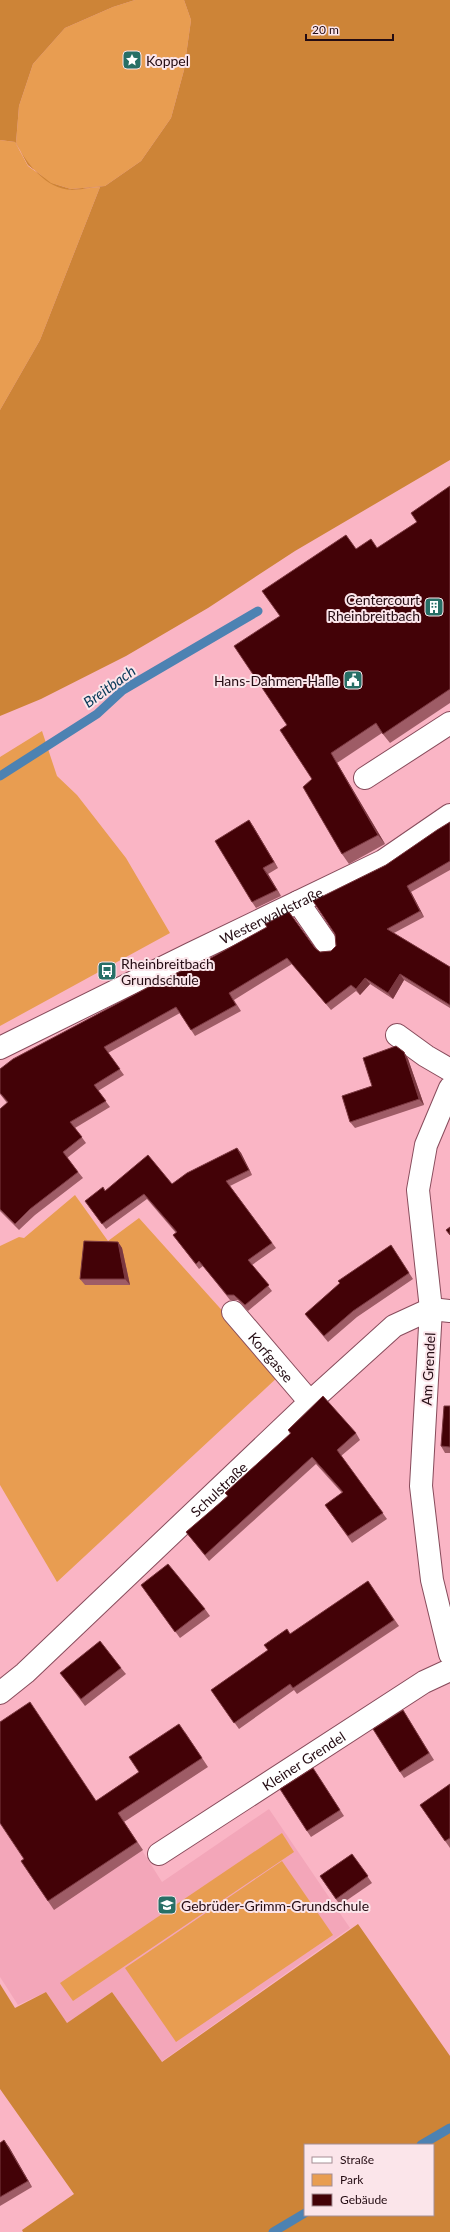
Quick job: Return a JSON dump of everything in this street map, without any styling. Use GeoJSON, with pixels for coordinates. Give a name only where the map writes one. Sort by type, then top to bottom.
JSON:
{"type":"FeatureCollection","features":[{"type":"Feature","properties":{"kind":"street"},"geometry":{"type":"LineString","coordinates":[[365,778],[450,723]]}},
{"type":"Feature","properties":{"kind":"street","name":"Westerwaldstraße"},"geometry":{"type":"LineString","coordinates":[[0,1048],[144,976],[383,862],[450,815]]}},
{"type":"Feature","properties":{"kind":"street"},"geometry":{"type":"LineString","coordinates":[[298,902],[329,947]]}},
{"type":"Feature","properties":{"kind":"street"},"geometry":{"type":"LineString","coordinates":[[397,1035],[426,1056],[450,1070]]}},
{"type":"Feature","properties":{"kind":"street","name":"Am Grendel"},"geometry":{"type":"LineString","coordinates":[[450,1088],[426,1146],[418,1190],[424,1238],[440,1310],[421,1486],[432,1580],[450,1654]]}},
{"type":"Feature","properties":{"kind":"street","name":"Schulstraße"},"geometry":{"type":"LineString","coordinates":[[0,1693],[25,1674],[310,1402],[394,1326],[440,1310]]}},
{"type":"Feature","properties":{"kind":"street","name":"Korfgasse"},"geometry":{"type":"LineString","coordinates":[[233,1312],[310,1402]]}},
{"type":"Feature","properties":{"kind":"street","name":"Kleiner Grendel"},"geometry":{"type":"LineString","coordinates":[[159,1854],[424,1682],[450,1670]]}},
{"type":"Feature","properties":{"kind":"shaded area"},"geometry":{"type":"Polygon","coordinates":[[[0,0],[135,0],[113,7],[65,28],[33,64],[19,106],[16,143],[20,151],[15,142],[0,140],[0,0]]]}},
{"type":"Feature","properties":{"kind":"shaded area"},"geometry":{"type":"Polygon","coordinates":[[[184,0],[450,0],[450,460],[295,551],[208,608],[126,656],[41,699],[0,716],[0,410],[40,340],[100,187],[94,187],[105,186],[141,161],[171,118],[184,70],[191,20],[184,0]]]}},
{"type":"Feature","properties":{"kind":"shaded area"},"geometry":{"type":"Polygon","coordinates":[[[20,151],[31,166],[35,171],[28,165],[20,151]]]}},
{"type":"Feature","properties":{"kind":"shaded area"},"geometry":{"type":"Polygon","coordinates":[[[35,171],[51,183],[71,189],[92,187],[75,190],[62,189],[45,180],[35,171]]]}},
{"type":"Feature","properties":{"kind":"shaded area","name":"Gebrüder-Grimm-Grundschule"},"geometry":{"type":"Polygon","coordinates":[[[36,1711],[102,1810],[112,1803],[162,1882],[269,1809],[350,1928],[161,2062],[112,1992],[67,2023],[46,1992],[18,2005],[0,1977],[0,1735],[36,1711]]]}},
{"type":"Feature","properties":{"kind":"shaded area"},"geometry":{"type":"Polygon","coordinates":[[[358,1924],[450,2056],[450,2232],[23,2232],[22,2230],[74,2194],[0,2089],[0,1984],[15,2008],[46,1992],[67,2023],[112,1992],[162,2062],[358,1924]]]}},
{"type":"Feature","properties":{"kind":"green space"},"geometry":{"type":"Polygon","coordinates":[[[135,0],[184,0],[191,20],[184,70],[171,118],[141,161],[105,186],[71,189],[51,183],[71,190],[100,187],[40,340],[0,410],[0,140],[15,142],[28,166],[46,179],[28,165],[16,143],[19,106],[33,64],[65,28],[113,7],[135,0]]]}},
{"type":"Feature","properties":{"kind":"green space"},"geometry":{"type":"Polygon","coordinates":[[[42,731],[57,776],[77,795],[126,858],[170,933],[0,1026],[0,757],[42,731]]]}},
{"type":"Feature","properties":{"kind":"green space"},"geometry":{"type":"Polygon","coordinates":[[[75,1195],[108,1241],[139,1218],[280,1375],[57,1582],[0,1485],[0,1246],[19,1237],[24,1238],[75,1195]]]}},
{"type":"Feature","properties":{"kind":"green space"},"geometry":{"type":"Polygon","coordinates":[[[282,1833],[294,1852],[73,2001],[60,1983],[282,1833]]]}},
{"type":"Feature","properties":{"kind":"green space"},"geometry":{"type":"Polygon","coordinates":[[[282,1861],[333,1935],[176,2042],[125,1968],[282,1861]]]}},
{"type":"Feature","properties":{"kind":"building","name":"Hans-Dahmen-Halle"},"geometry":{"type":"Polygon","coordinates":[[[450,486],[450,689],[383,734],[376,723],[331,753],[378,835],[342,854],[303,787],[312,779],[280,730],[287,725],[234,646],[280,616],[262,591],[346,535],[356,549],[371,539],[377,548],[417,522],[411,513],[450,486]]]}},
{"type":"Feature","properties":{"kind":"building"},"geometry":{"type":"Polygon","coordinates":[[[249,820],[274,862],[263,868],[277,890],[252,902],[215,841],[249,820]]]}},
{"type":"Feature","properties":{"kind":"building"},"geometry":{"type":"Polygon","coordinates":[[[450,822],[450,861],[407,886],[420,911],[387,929],[450,967],[450,1005],[400,974],[388,993],[365,978],[356,989],[351,985],[326,1004],[287,958],[229,993],[236,1005],[191,1030],[176,1007],[104,1047],[120,1069],[94,1085],[106,1101],[70,1122],[82,1137],[63,1152],[78,1172],[30,1209],[15,1224],[0,1209],[0,1109],[8,1102],[0,1093],[0,1069],[13,1059],[160,981],[208,958],[209,959],[267,927],[265,924],[289,912],[315,948],[320,952],[331,951],[336,946],[335,934],[313,901],[386,865],[450,822]]]}},
{"type":"Feature","properties":{"kind":"building"},"geometry":{"type":"Polygon","coordinates":[[[396,1046],[404,1052],[419,1099],[350,1122],[342,1096],[372,1086],[363,1058],[396,1046]]]}},
{"type":"Feature","properties":{"kind":"building"},"geometry":{"type":"Polygon","coordinates":[[[237,1148],[249,1170],[226,1181],[272,1243],[248,1260],[269,1285],[245,1305],[234,1295],[227,1295],[199,1261],[196,1264],[173,1235],[177,1232],[144,1194],[102,1224],[85,1201],[103,1187],[105,1191],[148,1155],[172,1184],[187,1173],[237,1148]]]}},
{"type":"Feature","properties":{"kind":"building"},"geometry":{"type":"Polygon","coordinates":[[[450,1227],[450,1235],[446,1230],[450,1227]]]}},
{"type":"Feature","properties":{"kind":"building"},"geometry":{"type":"Polygon","coordinates":[[[84,1241],[118,1242],[125,1279],[80,1279],[84,1241]]]}},
{"type":"Feature","properties":{"kind":"building"},"geometry":{"type":"Polygon","coordinates":[[[391,1245],[409,1273],[353,1311],[324,1336],[305,1314],[340,1283],[338,1281],[391,1245]]]}},
{"type":"Feature","properties":{"kind":"building"},"geometry":{"type":"Polygon","coordinates":[[[323,1396],[356,1433],[337,1450],[383,1513],[348,1536],[325,1505],[343,1492],[312,1457],[205,1555],[186,1532],[228,1496],[225,1493],[291,1433],[288,1430],[323,1396]]]}},
{"type":"Feature","properties":{"kind":"building"},"geometry":{"type":"Polygon","coordinates":[[[444,1406],[450,1406],[450,1447],[441,1446],[444,1406]]]}},
{"type":"Feature","properties":{"kind":"building"},"geometry":{"type":"Polygon","coordinates":[[[168,1564],[205,1609],[175,1632],[141,1585],[168,1564]]]}},
{"type":"Feature","properties":{"kind":"building"},"geometry":{"type":"Polygon","coordinates":[[[368,1581],[394,1620],[293,1688],[290,1684],[234,1723],[211,1690],[268,1650],[264,1645],[287,1629],[290,1634],[368,1581]]]}},
{"type":"Feature","properties":{"kind":"building"},"geometry":{"type":"Polygon","coordinates":[[[100,1641],[121,1668],[81,1699],[60,1673],[100,1641]]]}},
{"type":"Feature","properties":{"kind":"building"},"geometry":{"type":"Polygon","coordinates":[[[30,1702],[96,1801],[139,1772],[129,1757],[179,1724],[202,1758],[118,1813],[137,1842],[48,1901],[21,1861],[24,1859],[0,1823],[0,1722],[30,1702]]]}},
{"type":"Feature","properties":{"kind":"building"},"geometry":{"type":"Polygon","coordinates":[[[403,1710],[429,1753],[400,1772],[373,1729],[403,1710]]]}},
{"type":"Feature","properties":{"kind":"building"},"geometry":{"type":"Polygon","coordinates":[[[313,1768],[340,1810],[307,1831],[280,1789],[313,1768]]]}},
{"type":"Feature","properties":{"kind":"building"},"geometry":{"type":"Polygon","coordinates":[[[450,1784],[450,1838],[445,1841],[420,1805],[450,1784]]]}},
{"type":"Feature","properties":{"kind":"building"},"geometry":{"type":"Polygon","coordinates":[[[352,1854],[368,1876],[336,1899],[320,1876],[352,1854]]]}},
{"type":"Feature","properties":{"kind":"building"},"geometry":{"type":"Polygon","coordinates":[[[4,2140],[28,2181],[0,2197],[0,2143],[4,2140]]]}},
{"type":"Feature","properties":{"kind":"waterway","name":"Breitbach"},"geometry":{"type":"LineString","coordinates":[[0,776],[97,714],[123,690],[258,611]]}},
{"type":"Feature","properties":{"kind":"waterway"},"geometry":{"type":"LineString","coordinates":[[423,2144],[450,2128]]}},
{"type":"Feature","properties":{"kind":"waterway"},"geometry":{"type":"LineString","coordinates":[[273,2232],[304,2214]]}},
{"type":"Feature","properties":{"kind":"place","name":"Koppel"},"geometry":{"type":"Point","coordinates":[132,60]}},
{"type":"Feature","properties":{"kind":"place","name":"Centercourt Rheinbreitbach"},"geometry":{"type":"Point","coordinates":[434,607]}},
{"type":"Feature","properties":{"kind":"place","name":"Hans-Dahmen-Halle"},"geometry":{"type":"Point","coordinates":[353,680]}},
{"type":"Feature","properties":{"kind":"place","name":"Rheinbreitbach Grundschule"},"geometry":{"type":"Point","coordinates":[107,971]}},
{"type":"Feature","properties":{"kind":"place","name":"Gebrüder-Grimm-Grundschule"},"geometry":{"type":"Point","coordinates":[167,1905]}}]}
